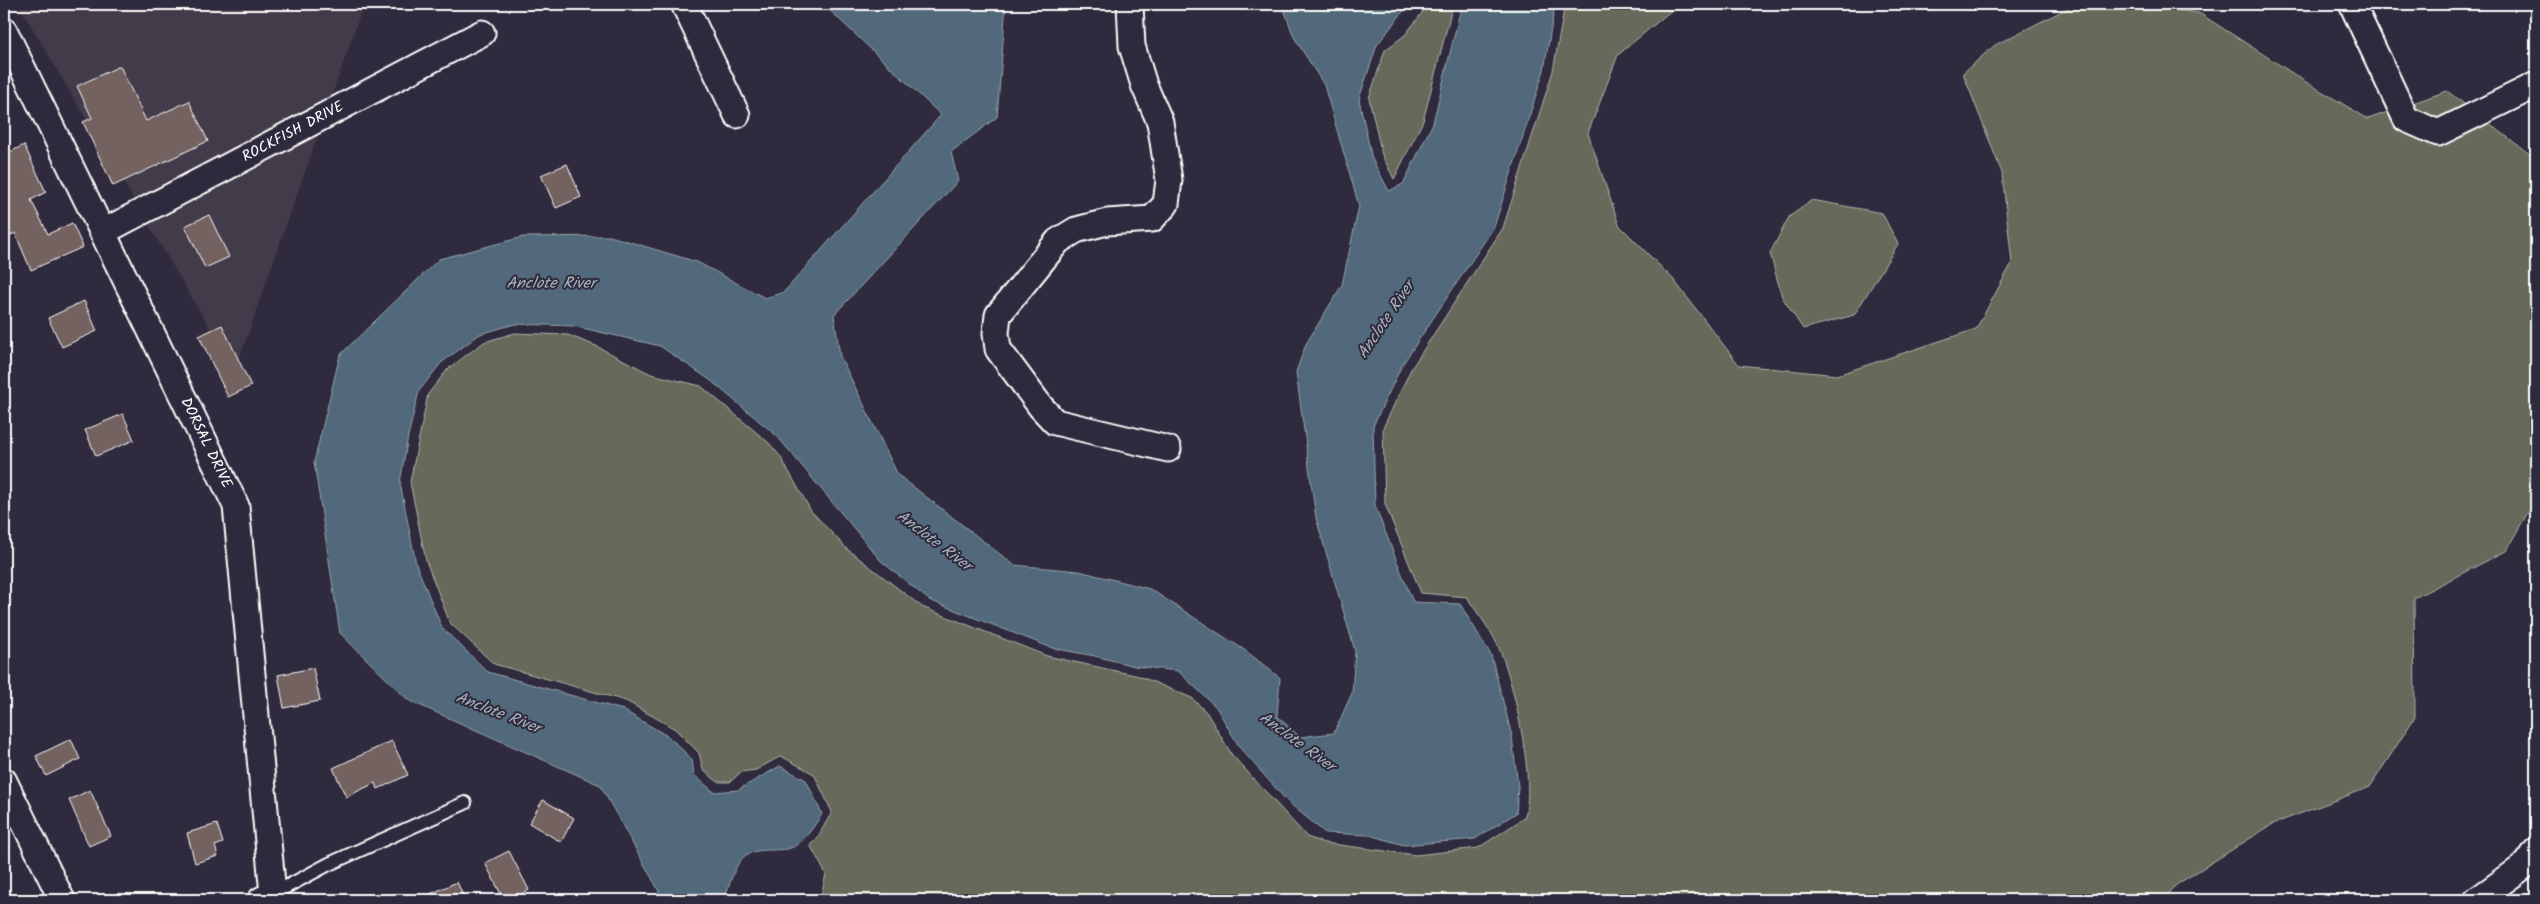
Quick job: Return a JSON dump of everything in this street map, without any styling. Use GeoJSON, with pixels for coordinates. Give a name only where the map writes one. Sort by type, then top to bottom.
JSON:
{"type":"FeatureCollection","features":[{"type":"Feature","properties":{"kind":"street"},"geometry":{"type":"LineString","coordinates":[[684,4],[737,115]]}},
{"type":"Feature","properties":{"kind":"street"},"geometry":{"type":"LineString","coordinates":[[1130,4],[1132,46],[1144,85],[1160,122],[1169,180],[1166,204],[1152,219],[1107,222],[1076,230],[1058,241],[998,315],[996,333],[998,349],[1041,407],[1055,422],[1168,449]]}},
{"type":"Feature","properties":{"kind":"street"},"geometry":{"type":"LineString","coordinates":[[2352,4],[2406,119],[2438,133],[2536,86]]}},
{"type":"Feature","properties":{"kind":"street","name":"DORSAL DRIVE"},"geometry":{"type":"LineString","coordinates":[[4,30],[236,506],[267,897]]}},
{"type":"Feature","properties":{"kind":"street","name":"ROCKFISH DRIVE"},"geometry":{"type":"LineString","coordinates":[[103,232],[482,33]]}},
{"type":"Feature","properties":{"kind":"street"},"geometry":{"type":"LineString","coordinates":[[4,781],[62,900]]}},
{"type":"Feature","properties":{"kind":"street"},"geometry":{"type":"LineString","coordinates":[[2477,900],[2527,864],[2536,852]]}},
{"type":"Feature","properties":{"kind":"lane"},"geometry":{"type":"LineString","coordinates":[[267,897],[329,864],[465,803]]}},
{"type":"Feature","properties":{"kind":"shaded area"},"geometry":{"type":"Polygon","coordinates":[[[18,4],[364,4],[235,371],[18,4]]]}},
{"type":"Feature","properties":{"kind":"green space"},"geometry":{"type":"Polygon","coordinates":[[[1424,4],[1453,4],[1423,121],[1394,179],[1382,155],[1369,98],[1385,50],[1405,35],[1422,13],[1424,4]]]}},
{"type":"Feature","properties":{"kind":"green space"},"geometry":{"type":"Polygon","coordinates":[[[1565,4],[1679,4],[1618,55],[1588,133],[1619,225],[1673,279],[1739,365],[1837,375],[1976,329],[2012,263],[2002,173],[1963,73],[1995,45],[2076,4],[2131,4],[2199,13],[2368,119],[2447,91],[2536,159],[2536,498],[2506,551],[2414,598],[2415,717],[2370,787],[2273,824],[2176,885],[2164,900],[820,900],[826,874],[810,845],[816,840],[832,812],[814,774],[781,756],[756,770],[741,772],[730,782],[718,782],[703,770],[699,753],[675,729],[626,701],[494,664],[450,623],[426,561],[410,482],[428,394],[448,369],[484,342],[515,333],[568,335],[596,346],[651,374],[701,386],[769,443],[780,456],[811,511],[847,549],[922,607],[1047,656],[1139,676],[1192,698],[1207,713],[1232,755],[1307,837],[1324,843],[1416,855],[1478,848],[1524,818],[1527,804],[1526,761],[1512,688],[1498,646],[1467,597],[1421,593],[1385,504],[1383,428],[1411,369],[1503,228],[1553,71],[1565,4]]]}},
{"type":"Feature","properties":{"kind":"green space"},"geometry":{"type":"Polygon","coordinates":[[[1812,200],[1882,213],[1898,244],[1854,315],[1803,329],[1782,297],[1770,253],[1789,217],[1812,200]]]}},
{"type":"Feature","properties":{"kind":"water","name":"Anclote River"},"geometry":{"type":"Polygon","coordinates":[[[823,4],[1006,4],[997,117],[951,152],[958,181],[834,315],[840,356],[898,475],[1014,565],[1079,571],[1150,589],[1246,651],[1280,678],[1277,716],[1300,737],[1334,733],[1352,693],[1355,651],[1316,518],[1296,372],[1306,344],[1342,285],[1359,206],[1324,85],[1294,37],[1282,4],[1409,4],[1377,45],[1359,99],[1372,159],[1389,191],[1403,184],[1433,123],[1462,4],[1555,4],[1544,70],[1494,227],[1402,365],[1373,426],[1375,506],[1413,602],[1460,604],[1491,655],[1512,736],[1518,787],[1516,813],[1475,839],[1404,845],[1369,835],[1325,833],[1287,801],[1240,748],[1216,707],[1178,671],[1134,666],[1052,648],[929,600],[881,561],[777,436],[710,380],[660,346],[574,326],[515,324],[480,334],[441,363],[419,391],[408,436],[400,483],[416,564],[442,628],[488,672],[623,710],[669,737],[692,759],[694,775],[714,792],[738,790],[780,766],[806,780],[822,814],[812,829],[799,844],[788,849],[761,851],[746,855],[735,870],[724,900],[654,900],[659,891],[600,785],[408,700],[340,633],[314,462],[340,355],[439,259],[523,237],[610,236],[697,262],[765,298],[784,292],[941,115],[823,4]]]}},
{"type":"Feature","properties":{"kind":"building"},"geometry":{"type":"Polygon","coordinates":[[[120,66],[146,121],[189,101],[208,141],[113,186],[83,122],[92,118],[77,86],[120,66]]]}},
{"type":"Feature","properties":{"kind":"building"},"geometry":{"type":"Polygon","coordinates":[[[24,145],[46,192],[31,200],[48,234],[72,223],[83,247],[31,270],[15,233],[4,239],[4,155],[24,145]]]}},
{"type":"Feature","properties":{"kind":"building"},"geometry":{"type":"Polygon","coordinates":[[[567,164],[581,197],[556,208],[541,175],[567,164]]]}},
{"type":"Feature","properties":{"kind":"building"},"geometry":{"type":"Polygon","coordinates":[[[209,215],[229,257],[205,268],[185,226],[209,215]]]}},
{"type":"Feature","properties":{"kind":"building"},"geometry":{"type":"Polygon","coordinates":[[[84,301],[97,331],[62,347],[48,318],[84,301]]]}},
{"type":"Feature","properties":{"kind":"building"},"geometry":{"type":"Polygon","coordinates":[[[222,325],[251,386],[228,397],[199,336],[222,325]]]}},
{"type":"Feature","properties":{"kind":"building"},"geometry":{"type":"Polygon","coordinates":[[[123,414],[134,440],[96,456],[85,430],[123,414]]]}},
{"type":"Feature","properties":{"kind":"building"},"geometry":{"type":"Polygon","coordinates":[[[313,668],[320,701],[284,708],[278,675],[313,668]]]}},
{"type":"Feature","properties":{"kind":"building"},"geometry":{"type":"Polygon","coordinates":[[[71,739],[80,759],[46,776],[36,756],[71,739]]]}},
{"type":"Feature","properties":{"kind":"building"},"geometry":{"type":"Polygon","coordinates":[[[392,741],[408,775],[378,789],[375,783],[346,797],[333,768],[392,741]]]}},
{"type":"Feature","properties":{"kind":"building"},"geometry":{"type":"Polygon","coordinates":[[[90,790],[111,836],[89,846],[69,800],[90,790]]]}},
{"type":"Feature","properties":{"kind":"building"},"geometry":{"type":"Polygon","coordinates":[[[543,800],[574,818],[561,842],[529,823],[543,800]]]}},
{"type":"Feature","properties":{"kind":"building"},"geometry":{"type":"Polygon","coordinates":[[[217,824],[223,843],[215,846],[218,856],[195,863],[187,833],[217,824]]]}},
{"type":"Feature","properties":{"kind":"building"},"geometry":{"type":"Polygon","coordinates":[[[509,851],[529,890],[509,900],[504,900],[485,863],[509,851]]]}},
{"type":"Feature","properties":{"kind":"building"},"geometry":{"type":"Polygon","coordinates":[[[457,882],[465,900],[417,900],[457,882]]]}}]}
